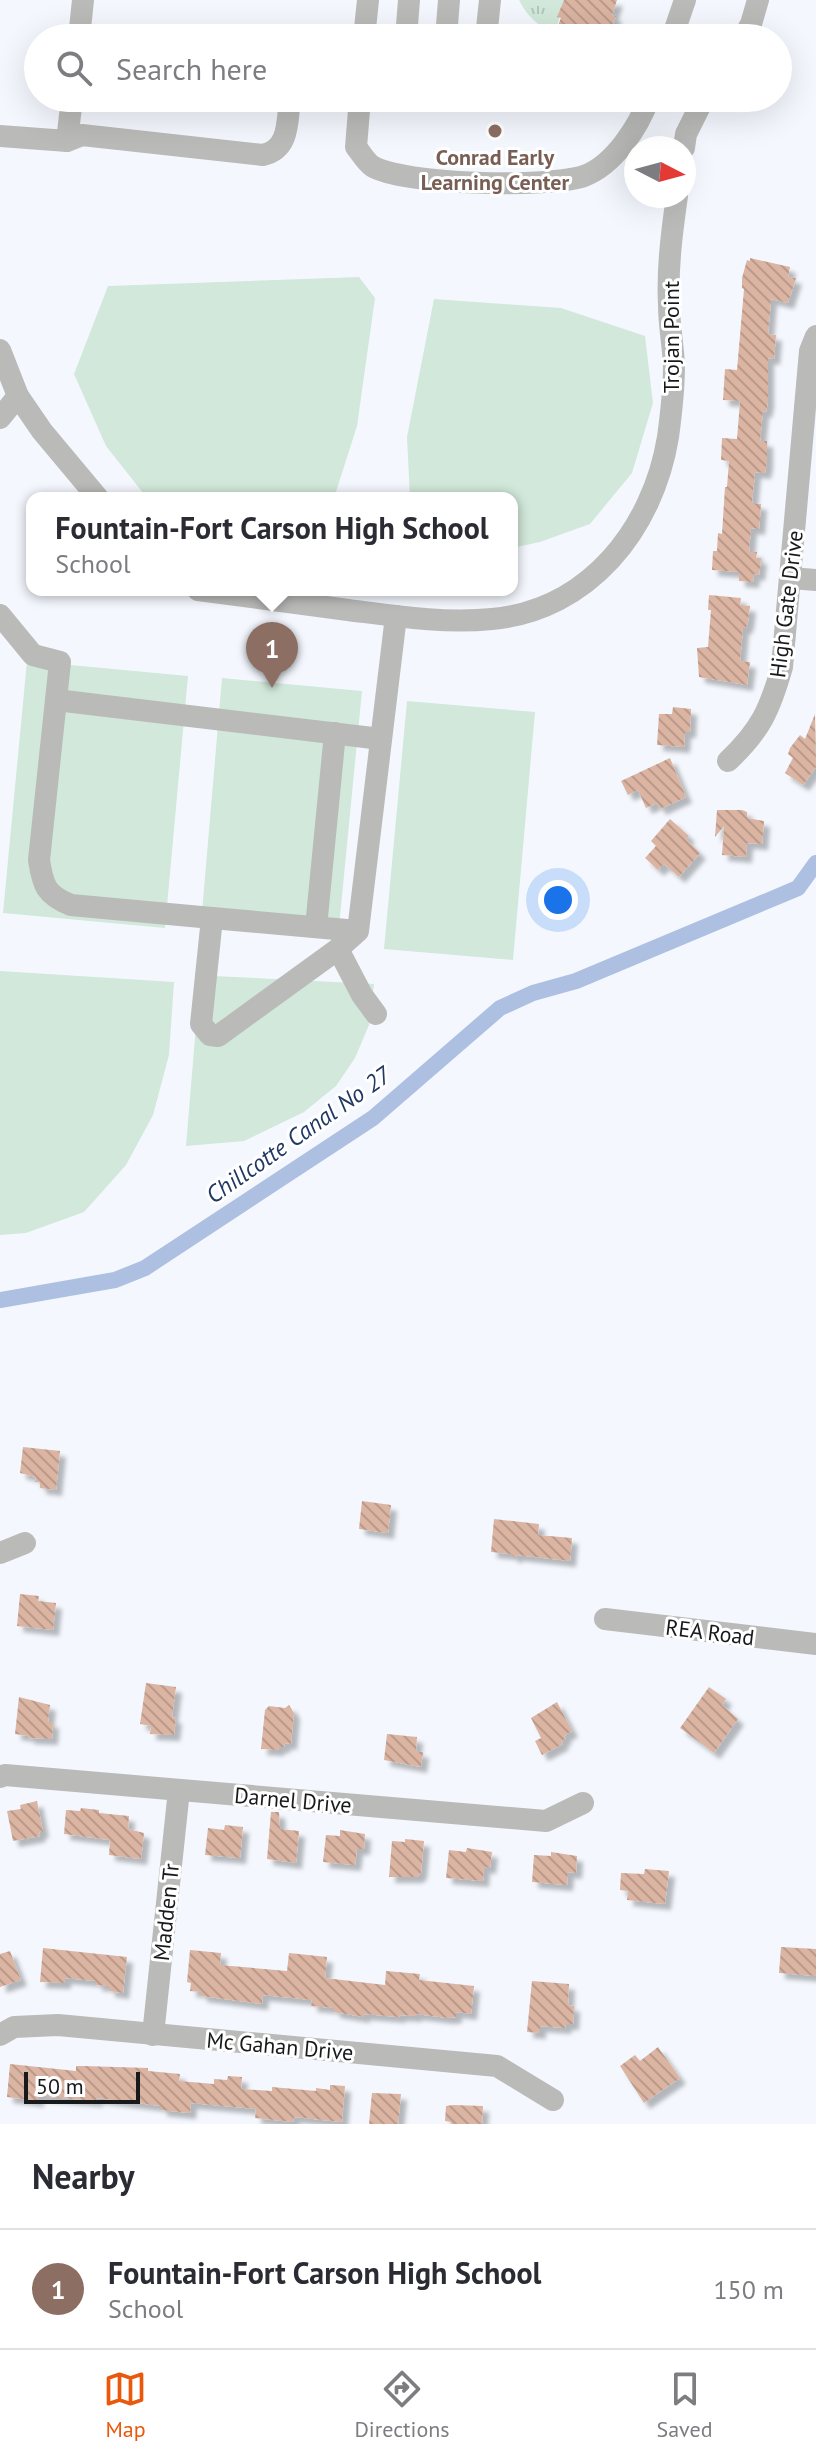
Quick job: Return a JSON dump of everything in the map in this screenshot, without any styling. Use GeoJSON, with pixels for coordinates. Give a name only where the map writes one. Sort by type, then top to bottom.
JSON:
{"type":"FeatureCollection","features":[{"type":"Feature","properties":{"kind":"street"},"geometry":{"type":"LineString","coordinates":[[80,24],[83,0]]}},
{"type":"Feature","properties":{"kind":"street"},"geometry":{"type":"LineString","coordinates":[[365,24],[368,0]]}},
{"type":"Feature","properties":{"kind":"street"},"geometry":{"type":"LineString","coordinates":[[407,24],[409,0]]}},
{"type":"Feature","properties":{"kind":"street"},"geometry":{"type":"LineString","coordinates":[[447,24],[449,0]]}},
{"type":"Feature","properties":{"kind":"street"},"geometry":{"type":"LineString","coordinates":[[487,24],[490,0]]}},
{"type":"Feature","properties":{"kind":"street"},"geometry":{"type":"LineString","coordinates":[[677,24],[685,0]]}},
{"type":"Feature","properties":{"kind":"street"},"geometry":{"type":"LineString","coordinates":[[749,24],[758,0]]}},
{"type":"Feature","properties":{"kind":"street"},"geometry":{"type":"LineString","coordinates":[[67,141],[70,112]]}},
{"type":"Feature","properties":{"kind":"street"},"geometry":{"type":"LineString","coordinates":[[0,136],[67,141],[82,135],[263,155],[275,152],[284,141],[288,112]]}},
{"type":"Feature","properties":{"kind":"street"},"geometry":{"type":"LineString","coordinates":[[359,112],[356,147],[371,165],[393,174],[488,183],[557,182],[587,175],[620,150],[644,112]]}},
{"type":"Feature","properties":{"kind":"street"},"geometry":{"type":"LineString","coordinates":[[686,136],[697,112]]}},
{"type":"Feature","properties":{"kind":"street","name":"Trojan Point"},"geometry":{"type":"LineString","coordinates":[[244,596],[396,616],[457,621],[495,619],[535,610],[561,598],[598,573],[628,541],[652,500],[667,439],[674,367],[669,302],[676,208]]}},
{"type":"Feature","properties":{"kind":"street","name":"High Gate Drive"},"geometry":{"type":"LineString","coordinates":[[728,761],[749,742],[771,707],[782,667],[810,351],[816,336]]}},
{"type":"Feature","properties":{"kind":"street"},"geometry":{"type":"LineString","coordinates":[[0,350],[18,396],[42,431],[93,492]]}},
{"type":"Feature","properties":{"kind":"street"},"geometry":{"type":"LineString","coordinates":[[0,418],[18,396]]}},
{"type":"Feature","properties":{"kind":"street"},"geometry":{"type":"LineString","coordinates":[[791,578],[816,580]]}},
{"type":"Feature","properties":{"kind":"street"},"geometry":{"type":"LineString","coordinates":[[0,615],[33,655],[60,662],[39,860],[42,881],[53,898],[71,905],[358,931]]}},
{"type":"Feature","properties":{"kind":"street"},"geometry":{"type":"LineString","coordinates":[[212,918],[201,1024],[210,1035],[218,1036],[358,931],[396,616]]}},
{"type":"Feature","properties":{"kind":"street"},"geometry":{"type":"LineString","coordinates":[[56,700],[381,739]]}},
{"type":"Feature","properties":{"kind":"street"},"geometry":{"type":"LineString","coordinates":[[316,927],[335,733]]}},
{"type":"Feature","properties":{"kind":"street"},"geometry":{"type":"LineString","coordinates":[[338,949],[362,995],[376,1014]]}},
{"type":"Feature","properties":{"kind":"street"},"geometry":{"type":"LineString","coordinates":[[0,1553],[25,1543]]}},
{"type":"Feature","properties":{"kind":"street","name":"REA Road"},"geometry":{"type":"LineString","coordinates":[[605,1619],[816,1644]]}},
{"type":"Feature","properties":{"kind":"street","name":"Darnel Drive"},"geometry":{"type":"LineString","coordinates":[[0,1777],[546,1821],[583,1803]]}},
{"type":"Feature","properties":{"kind":"street","name":"Madden Tr"},"geometry":{"type":"LineString","coordinates":[[153,2035],[179,1790]]}},
{"type":"Feature","properties":{"kind":"street","name":"Mc Gahan Drive"},"geometry":{"type":"LineString","coordinates":[[0,2035],[14,2027],[58,2025],[497,2066],[553,2100]]}},
{"type":"Feature","properties":{"kind":"green space"},"geometry":{"type":"Polygon","coordinates":[[[519,0],[564,0],[558,24],[539,24],[519,0]]]}},
{"type":"Feature","properties":{"kind":"green space"},"geometry":{"type":"Polygon","coordinates":[[[359,277],[375,298],[357,426],[336,492],[142,492],[106,446],[74,374],[108,286],[359,277]]]}},
{"type":"Feature","properties":{"kind":"green space"},"geometry":{"type":"Polygon","coordinates":[[[434,299],[561,308],[645,336],[653,403],[632,473],[590,524],[518,547],[518,492],[410,492],[407,437],[434,299]]]}},
{"type":"Feature","properties":{"kind":"green space"},"geometry":{"type":"Polygon","coordinates":[[[27,661],[188,676],[165,928],[3,913],[27,661]]]}},
{"type":"Feature","properties":{"kind":"green space"},"geometry":{"type":"Polygon","coordinates":[[[222,678],[362,691],[338,937],[201,924],[222,678]]]}},
{"type":"Feature","properties":{"kind":"green space"},"geometry":{"type":"Polygon","coordinates":[[[407,701],[535,712],[513,960],[384,949],[407,701]]]}},
{"type":"Feature","properties":{"kind":"green space"},"geometry":{"type":"Polygon","coordinates":[[[0,971],[174,982],[169,1055],[153,1115],[126,1165],[84,1212],[26,1233],[0,1235],[0,971]]]}},
{"type":"Feature","properties":{"kind":"green space"},"geometry":{"type":"Polygon","coordinates":[[[214,976],[374,984],[369,1025],[355,1058],[336,1086],[304,1112],[244,1141],[186,1146],[199,989],[214,976]]]}},
{"type":"Feature","properties":{"kind":"building"},"geometry":{"type":"Polygon","coordinates":[[[564,0],[617,0],[612,15],[616,16],[613,24],[559,24],[561,18],[557,17],[564,0]]]}},
{"type":"Feature","properties":{"kind":"building"},"geometry":{"type":"Polygon","coordinates":[[[750,258],[790,267],[788,277],[796,278],[788,303],[771,299],[768,334],[776,335],[774,359],[768,358],[768,402],[766,412],[763,411],[760,441],[767,441],[767,463],[765,473],[755,472],[752,503],[761,504],[759,529],[751,528],[749,552],[757,552],[756,558],[761,558],[759,575],[754,574],[753,582],[739,581],[739,572],[712,570],[718,533],[722,534],[729,461],[721,460],[722,438],[737,439],[740,401],[723,400],[725,369],[737,370],[744,289],[742,278],[750,258]]]}},
{"type":"Feature","properties":{"kind":"building"},"geometry":{"type":"Polygon","coordinates":[[[709,595],[741,598],[740,605],[750,606],[748,622],[743,628],[740,661],[750,662],[747,685],[699,677],[697,648],[708,647],[709,595]]]}},
{"type":"Feature","properties":{"kind":"building"},"geometry":{"type":"Polygon","coordinates":[[[673,707],[691,709],[690,732],[685,732],[684,747],[657,745],[659,714],[672,714],[673,707]]]}},
{"type":"Feature","properties":{"kind":"building"},"geometry":{"type":"Polygon","coordinates":[[[815,714],[816,767],[803,785],[785,773],[793,758],[788,754],[800,735],[805,739],[815,714]]]}},
{"type":"Feature","properties":{"kind":"building"},"geometry":{"type":"Polygon","coordinates":[[[670,758],[686,797],[660,809],[657,803],[646,808],[638,790],[628,795],[621,781],[670,758]]]}},
{"type":"Feature","properties":{"kind":"building"},"geometry":{"type":"Polygon","coordinates":[[[717,810],[742,810],[747,812],[747,818],[764,821],[762,844],[747,843],[746,857],[722,855],[724,826],[715,837],[717,810]]]}},
{"type":"Feature","properties":{"kind":"building"},"geometry":{"type":"Polygon","coordinates":[[[670,819],[689,836],[686,839],[700,853],[679,877],[664,864],[658,870],[645,858],[656,846],[651,841],[670,819]]]}},
{"type":"Feature","properties":{"kind":"building"},"geometry":{"type":"Polygon","coordinates":[[[23,1447],[60,1451],[56,1490],[40,1488],[40,1482],[35,1482],[36,1477],[20,1473],[23,1447]]]}},
{"type":"Feature","properties":{"kind":"building"},"geometry":{"type":"Polygon","coordinates":[[[362,1501],[391,1505],[388,1533],[359,1529],[362,1501]]]}},
{"type":"Feature","properties":{"kind":"building"},"geometry":{"type":"Polygon","coordinates":[[[494,1519],[539,1524],[538,1535],[572,1538],[570,1561],[517,1555],[514,1558],[511,1554],[491,1552],[494,1519]]]}},
{"type":"Feature","properties":{"kind":"building"},"geometry":{"type":"Polygon","coordinates":[[[20,1594],[39,1596],[38,1601],[56,1603],[53,1630],[17,1626],[20,1594]]]}},
{"type":"Feature","properties":{"kind":"building"},"geometry":{"type":"Polygon","coordinates":[[[146,1683],[176,1687],[172,1717],[176,1718],[174,1735],[150,1734],[151,1726],[140,1724],[146,1683]]]}},
{"type":"Feature","properties":{"kind":"building"},"geometry":{"type":"Polygon","coordinates":[[[709,1687],[726,1699],[722,1705],[738,1719],[714,1753],[680,1728],[709,1687]]]}},
{"type":"Feature","properties":{"kind":"building"},"geometry":{"type":"Polygon","coordinates":[[[19,1697],[50,1705],[48,1722],[53,1722],[52,1739],[15,1734],[19,1697]]]}},
{"type":"Feature","properties":{"kind":"building"},"geometry":{"type":"Polygon","coordinates":[[[557,1702],[572,1731],[564,1736],[563,1744],[542,1755],[535,1741],[541,1738],[531,1718],[557,1702]]]}},
{"type":"Feature","properties":{"kind":"building"},"geometry":{"type":"Polygon","coordinates":[[[289,1705],[294,1713],[291,1744],[285,1743],[278,1750],[261,1749],[265,1710],[269,1706],[285,1708],[289,1705]]]}},
{"type":"Feature","properties":{"kind":"building"},"geometry":{"type":"Polygon","coordinates":[[[387,1734],[417,1737],[416,1751],[423,1752],[421,1767],[384,1760],[387,1734]]]}},
{"type":"Feature","properties":{"kind":"building"},"geometry":{"type":"Polygon","coordinates":[[[37,1801],[43,1832],[39,1832],[40,1836],[13,1841],[7,1811],[21,1809],[20,1805],[37,1801]]]}},
{"type":"Feature","properties":{"kind":"building"},"geometry":{"type":"Polygon","coordinates":[[[81,1808],[129,1816],[128,1829],[144,1833],[141,1859],[109,1855],[110,1840],[64,1834],[66,1810],[80,1811],[81,1808]]]}},
{"type":"Feature","properties":{"kind":"building"},"geometry":{"type":"Polygon","coordinates":[[[271,1812],[279,1812],[280,1829],[299,1831],[296,1863],[267,1859],[271,1812]]]}},
{"type":"Feature","properties":{"kind":"building"},"geometry":{"type":"Polygon","coordinates":[[[225,1825],[243,1827],[240,1858],[205,1855],[208,1828],[224,1830],[225,1825]]]}},
{"type":"Feature","properties":{"kind":"building"},"geometry":{"type":"Polygon","coordinates":[[[340,1830],[365,1834],[364,1849],[357,1849],[355,1865],[323,1862],[326,1835],[340,1836],[340,1830]]]}},
{"type":"Feature","properties":{"kind":"building"},"geometry":{"type":"Polygon","coordinates":[[[405,1839],[424,1841],[421,1873],[417,1877],[389,1877],[392,1841],[405,1842],[405,1839]]]}},
{"type":"Feature","properties":{"kind":"building"},"geometry":{"type":"Polygon","coordinates":[[[467,1848],[492,1852],[490,1868],[484,1867],[483,1881],[446,1878],[449,1850],[466,1852],[467,1848]]]}},
{"type":"Feature","properties":{"kind":"building"},"geometry":{"type":"Polygon","coordinates":[[[551,1852],[577,1856],[576,1873],[568,1872],[567,1885],[532,1882],[534,1855],[551,1856],[551,1852]]]}},
{"type":"Feature","properties":{"kind":"building"},"geometry":{"type":"Polygon","coordinates":[[[645,1869],[669,1871],[665,1904],[627,1900],[628,1891],[620,1890],[621,1873],[644,1874],[645,1869]]]}},
{"type":"Feature","properties":{"kind":"building"},"geometry":{"type":"Polygon","coordinates":[[[781,1947],[816,1949],[816,1976],[779,1973],[781,1947]]]}},
{"type":"Feature","properties":{"kind":"building"},"geometry":{"type":"Polygon","coordinates":[[[43,1948],[127,1957],[123,1993],[109,1991],[109,1986],[96,1985],[96,1981],[65,1978],[65,1983],[40,1982],[43,1948]]]}},
{"type":"Feature","properties":{"kind":"building"},"geometry":{"type":"Polygon","coordinates":[[[190,1950],[221,1953],[220,1965],[287,1971],[289,1953],[327,1957],[325,1978],[385,1985],[386,1971],[420,1974],[419,1980],[474,1986],[471,2014],[456,2012],[456,2017],[448,2018],[416,2014],[399,2017],[364,2014],[364,2017],[334,2012],[334,2008],[311,2006],[312,2000],[263,1995],[262,2004],[201,1996],[201,1992],[190,1991],[191,1983],[187,1982],[190,1950]]]}},
{"type":"Feature","properties":{"kind":"building"},"geometry":{"type":"Polygon","coordinates":[[[10,1951],[21,1980],[0,1987],[0,1954],[10,1951]]]}},
{"type":"Feature","properties":{"kind":"building"},"geometry":{"type":"Polygon","coordinates":[[[532,1981],[569,1984],[568,2005],[574,2006],[573,2024],[566,2024],[565,2028],[540,2026],[540,2033],[527,2032],[532,1981]]]}},
{"type":"Feature","properties":{"kind":"building"},"geometry":{"type":"Polygon","coordinates":[[[658,2047],[680,2078],[644,2103],[620,2066],[635,2055],[640,2061],[658,2047]]]}},
{"type":"Feature","properties":{"kind":"building"},"geometry":{"type":"Polygon","coordinates":[[[10,2064],[76,2071],[76,2066],[148,2068],[148,2071],[180,2074],[179,2081],[214,2084],[214,2079],[242,2077],[241,2089],[272,2091],[272,2087],[316,2091],[316,2088],[330,2090],[330,2085],[345,2086],[342,2122],[294,2117],[293,2122],[255,2118],[256,2109],[191,2103],[190,2113],[97,2098],[96,2101],[38,2096],[38,2101],[7,2097],[10,2064]]]}},
{"type":"Feature","properties":{"kind":"building"},"geometry":{"type":"Polygon","coordinates":[[[372,2093],[401,2094],[398,2124],[369,2124],[372,2093]]]}},
{"type":"Feature","properties":{"kind":"building"},"geometry":{"type":"Polygon","coordinates":[[[446,2106],[483,2106],[482,2124],[451,2124],[445,2121],[446,2106]]]}},
{"type":"Feature","properties":{"kind":"waterway","name":"Chillcotte Canal No 27"},"geometry":{"type":"LineString","coordinates":[[0,1300],[115,1280],[145,1268],[373,1118],[500,1008],[533,993],[576,981],[798,888],[816,863]]}},
{"type":"Feature","properties":{"kind":"place","name":"Conrad Early Learning Center"},"geometry":{"type":"Point","coordinates":[495,131]}},
{"type":"Feature","properties":{"kind":"place","name":"Fountain-Fort Carson High School"},"geometry":{"type":"Point","coordinates":[272,688]}}]}
